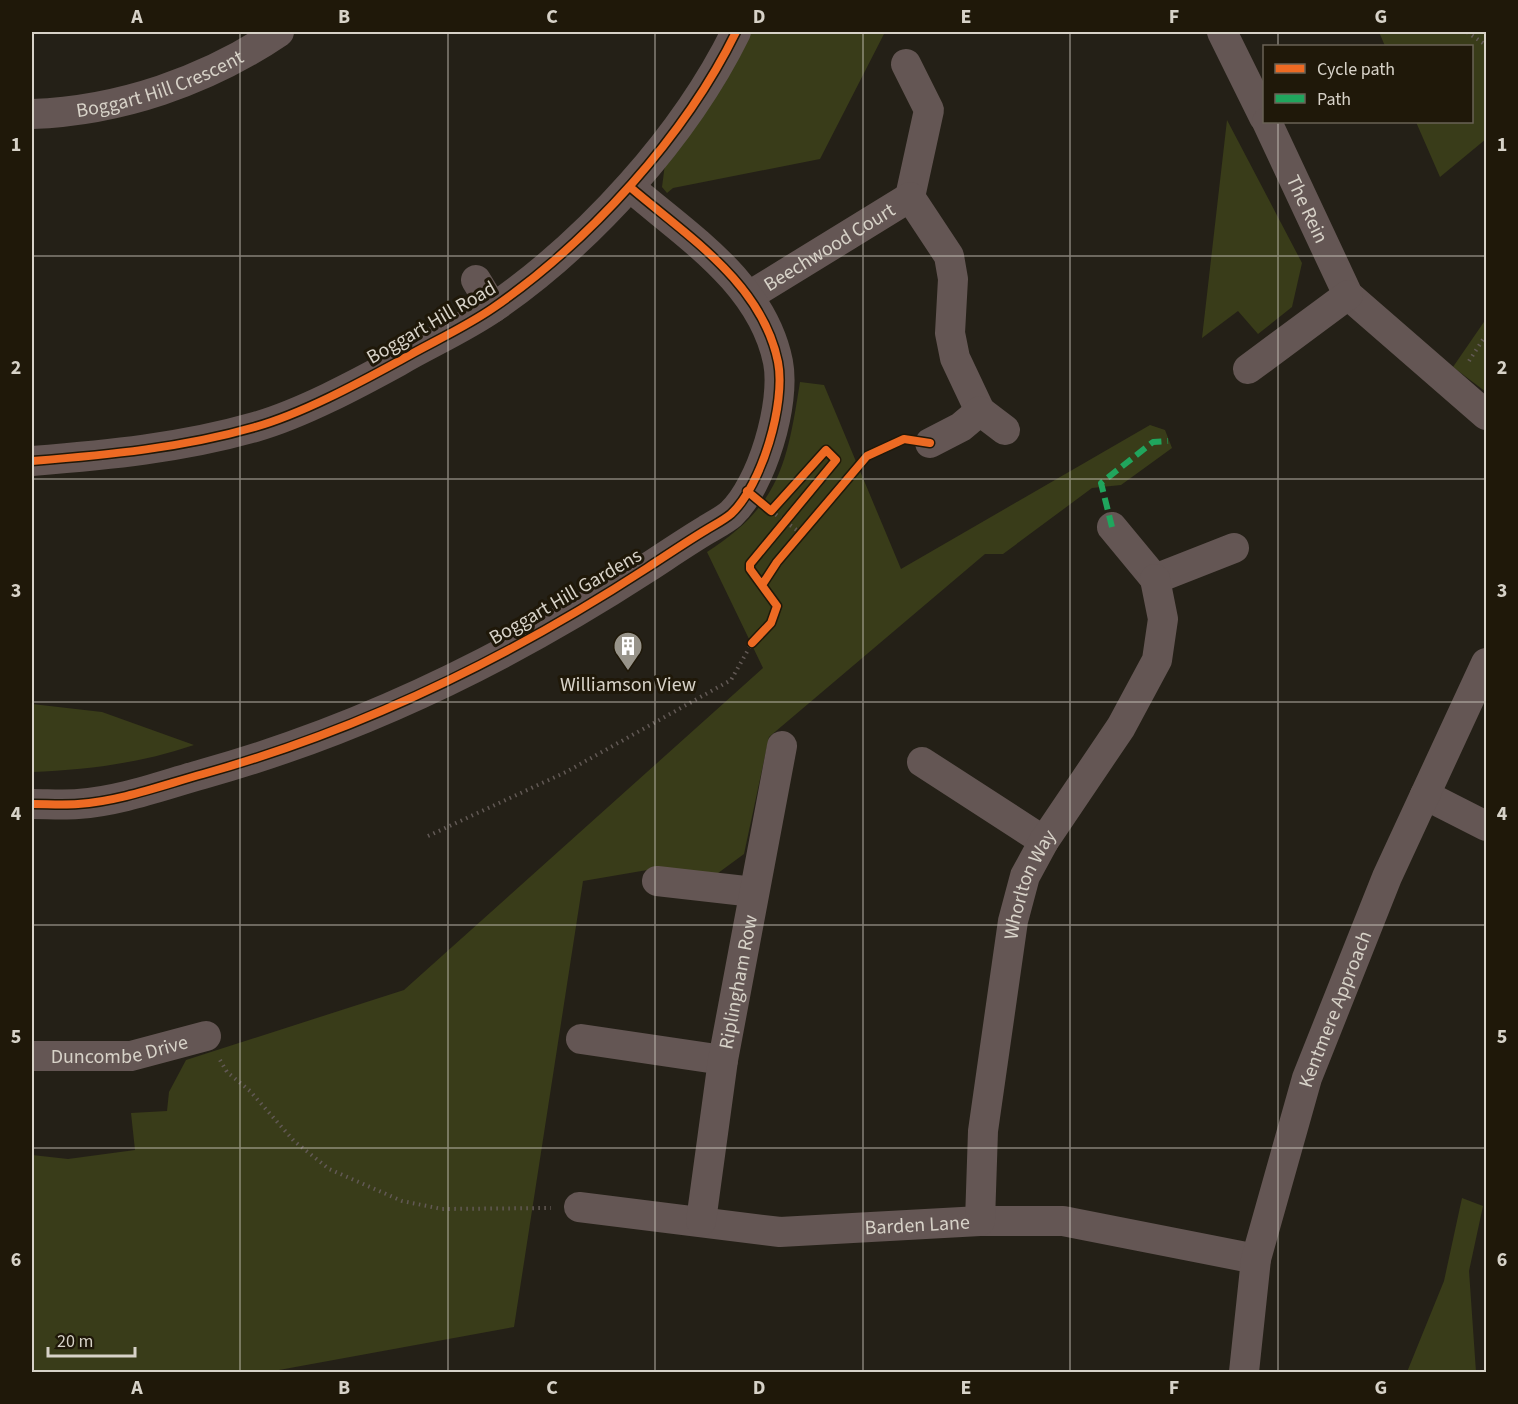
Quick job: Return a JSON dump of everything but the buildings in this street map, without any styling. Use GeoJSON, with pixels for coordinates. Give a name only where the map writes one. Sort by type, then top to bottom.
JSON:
{"type":"FeatureCollection","features":[{"type":"Feature","properties":{"kind":"street","name":"Boggart Hill Crescent"},"geometry":{"type":"LineString","coordinates":[[32,114],[101,106],[162,90],[221,67],[279,32]]}},
{"type":"Feature","properties":{"kind":"street","name":"Boggart Hill Road"},"geometry":{"type":"LineString","coordinates":[[32,461],[134,452],[257,426],[356,385],[493,308],[572,245],[630,187],[687,113],[736,32]]}},
{"type":"Feature","properties":{"kind":"street"},"geometry":{"type":"LineString","coordinates":[[1222,32],[1263,115]]}},
{"type":"Feature","properties":{"kind":"street","name":"Beechwood Court"},"geometry":{"type":"LineString","coordinates":[[906,64],[929,110],[910,197],[949,256],[953,279],[950,333],[955,358],[980,411],[1005,430]]}},
{"type":"Feature","properties":{"kind":"street","name":"The Rein"},"geometry":{"type":"LineString","coordinates":[[1267,123],[1348,296],[1486,415]]}},
{"type":"Feature","properties":{"kind":"street","name":"Boggart Hill Gardens"},"geometry":{"type":"LineString","coordinates":[[32,804],[79,804],[111,800],[229,767],[313,739],[414,697],[523,642],[609,592],[731,514],[761,502],[758,473],[770,441],[777,403],[779,365],[770,332],[749,296],[723,267],[630,187]]}},
{"type":"Feature","properties":{"kind":"street","name":"Beechwood Court"},"geometry":{"type":"LineString","coordinates":[[749,296],[910,197]]}},
{"type":"Feature","properties":{"kind":"street"},"geometry":{"type":"LineString","coordinates":[[476,280],[493,308]]}},
{"type":"Feature","properties":{"kind":"street"},"geometry":{"type":"LineString","coordinates":[[1248,369],[1348,296]]}},
{"type":"Feature","properties":{"kind":"street"},"geometry":{"type":"LineString","coordinates":[[930,443],[961,427],[980,411]]}},
{"type":"Feature","properties":{"kind":"street","name":"Whorlton Way"},"geometry":{"type":"LineString","coordinates":[[981,1221],[983,1131],[1013,921],[1025,876],[1044,841],[1121,727],[1156,660],[1162,619],[1155,579],[1112,527]]}},
{"type":"Feature","properties":{"kind":"street"},"geometry":{"type":"LineString","coordinates":[[1155,579],[1234,548]]}},
{"type":"Feature","properties":{"kind":"street","name":"Kentmere Approach"},"geometry":{"type":"LineString","coordinates":[[1244,1372],[1256,1259],[1307,1078],[1387,877],[1435,800],[1486,663]]}},
{"type":"Feature","properties":{"kind":"street","name":"Riplingham Row"},"geometry":{"type":"LineString","coordinates":[[701,1221],[723,1060],[782,746]]}},
{"type":"Feature","properties":{"kind":"street"},"geometry":{"type":"LineString","coordinates":[[922,762],[1044,841]]}},
{"type":"Feature","properties":{"kind":"street"},"geometry":{"type":"LineString","coordinates":[[1435,800],[1486,826]]}},
{"type":"Feature","properties":{"kind":"street"},"geometry":{"type":"LineString","coordinates":[[657,881],[754,892]]}},
{"type":"Feature","properties":{"kind":"street","name":"Duncombe Drive"},"geometry":{"type":"LineString","coordinates":[[32,1056],[131,1056],[206,1036]]}},
{"type":"Feature","properties":{"kind":"street"},"geometry":{"type":"LineString","coordinates":[[581,1039],[723,1060]]}},
{"type":"Feature","properties":{"kind":"street","name":"Barden Lane"},"geometry":{"type":"LineString","coordinates":[[579,1207],[780,1232],[981,1221],[1063,1221],[1256,1259]]}},
{"type":"Feature","properties":{"kind":"path"},"geometry":{"type":"LineString","coordinates":[[1467,32],[1486,45]]}},
{"type":"Feature","properties":{"kind":"path"},"geometry":{"type":"LineString","coordinates":[[761,502],[779,502]]}},
{"type":"Feature","properties":{"kind":"path"},"geometry":{"type":"LineString","coordinates":[[761,502],[802,534]]}},
{"type":"Feature","properties":{"kind":"path"},"geometry":{"type":"LineString","coordinates":[[779,529],[792,512]]}},
{"type":"Feature","properties":{"kind":"path"},"geometry":{"type":"LineString","coordinates":[[795,541],[807,526]]}},
{"type":"Feature","properties":{"kind":"path"},"geometry":{"type":"LineString","coordinates":[[428,836],[566,772],[731,680],[758,636]]}},
{"type":"Feature","properties":{"kind":"path"},"geometry":{"type":"LineString","coordinates":[[227,1072],[250,1091],[294,1142],[328,1169],[402,1201],[453,1210],[579,1207]]}},
{"type":"Feature","properties":{"kind":"green space"},"geometry":{"type":"Polygon","coordinates":[[[748,32],[885,32],[820,159],[673,188],[667,193],[662,187],[665,164],[748,32]]]}},
{"type":"Feature","properties":{"kind":"green space"},"geometry":{"type":"Polygon","coordinates":[[[1379,32],[1486,32],[1486,139],[1440,177],[1416,123],[1473,123],[1473,45],[1385,45],[1379,32]]]}},
{"type":"Feature","properties":{"kind":"green space"},"geometry":{"type":"Polygon","coordinates":[[[1227,120],[1302,263],[1292,307],[1258,334],[1238,311],[1202,338],[1227,120]]]}},
{"type":"Feature","properties":{"kind":"green space"},"geometry":{"type":"Polygon","coordinates":[[[1486,319],[1486,392],[1453,367],[1486,319]]]}},
{"type":"Feature","properties":{"kind":"green space"},"geometry":{"type":"Polygon","coordinates":[[[800,382],[824,385],[901,569],[1150,425],[1165,430],[1172,448],[1121,485],[1092,488],[1003,554],[985,554],[769,737],[744,854],[714,876],[659,868],[583,881],[514,1327],[268,1372],[32,1372],[32,1155],[68,1159],[135,1150],[131,1113],[167,1111],[169,1092],[186,1060],[404,990],[763,668],[707,552],[731,535],[750,517],[765,499],[776,480],[790,437],[800,382]]]}},
{"type":"Feature","properties":{"kind":"green space"},"geometry":{"type":"Polygon","coordinates":[[[32,704],[102,712],[194,745],[154,757],[114,764],[32,772],[32,704]]]}},
{"type":"Feature","properties":{"kind":"green space"},"geometry":{"type":"Polygon","coordinates":[[[1462,1198],[1483,1206],[1469,1271],[1476,1372],[1407,1372],[1444,1281],[1462,1198]]]}},
{"type":"Feature","properties":{"kind":"marked path"},"geometry":{"type":"LineString","coordinates":[[1112,527],[1101,483],[1153,442],[1168,441]]}},
{"type":"Feature","properties":{"kind":"cycle path"},"geometry":{"type":"LineString","coordinates":[[32,461],[172,445],[255,427],[347,389],[482,315],[564,252],[631,184],[690,110],[736,32]]}},
{"type":"Feature","properties":{"kind":"cycle path"},"geometry":{"type":"LineString","coordinates":[[32,804],[94,802],[142,792],[262,756],[377,713],[433,688],[542,632],[731,514],[753,484],[769,443],[778,399],[780,379],[778,362],[769,334],[756,308],[739,285],[698,243],[630,187]]}},
{"type":"Feature","properties":{"kind":"cycle path"},"geometry":{"type":"LineString","coordinates":[[762,585],[777,562],[867,456],[904,439],[930,443]]}},
{"type":"Feature","properties":{"kind":"cycle path"},"geometry":{"type":"LineString","coordinates":[[747,491],[771,511],[826,450],[836,460],[750,564],[750,569],[777,606],[771,623],[752,643]]}},
{"type":"Feature","properties":{"kind":"place","name":"Williamson View"},"geometry":{"type":"Point","coordinates":[628,672]}}]}
